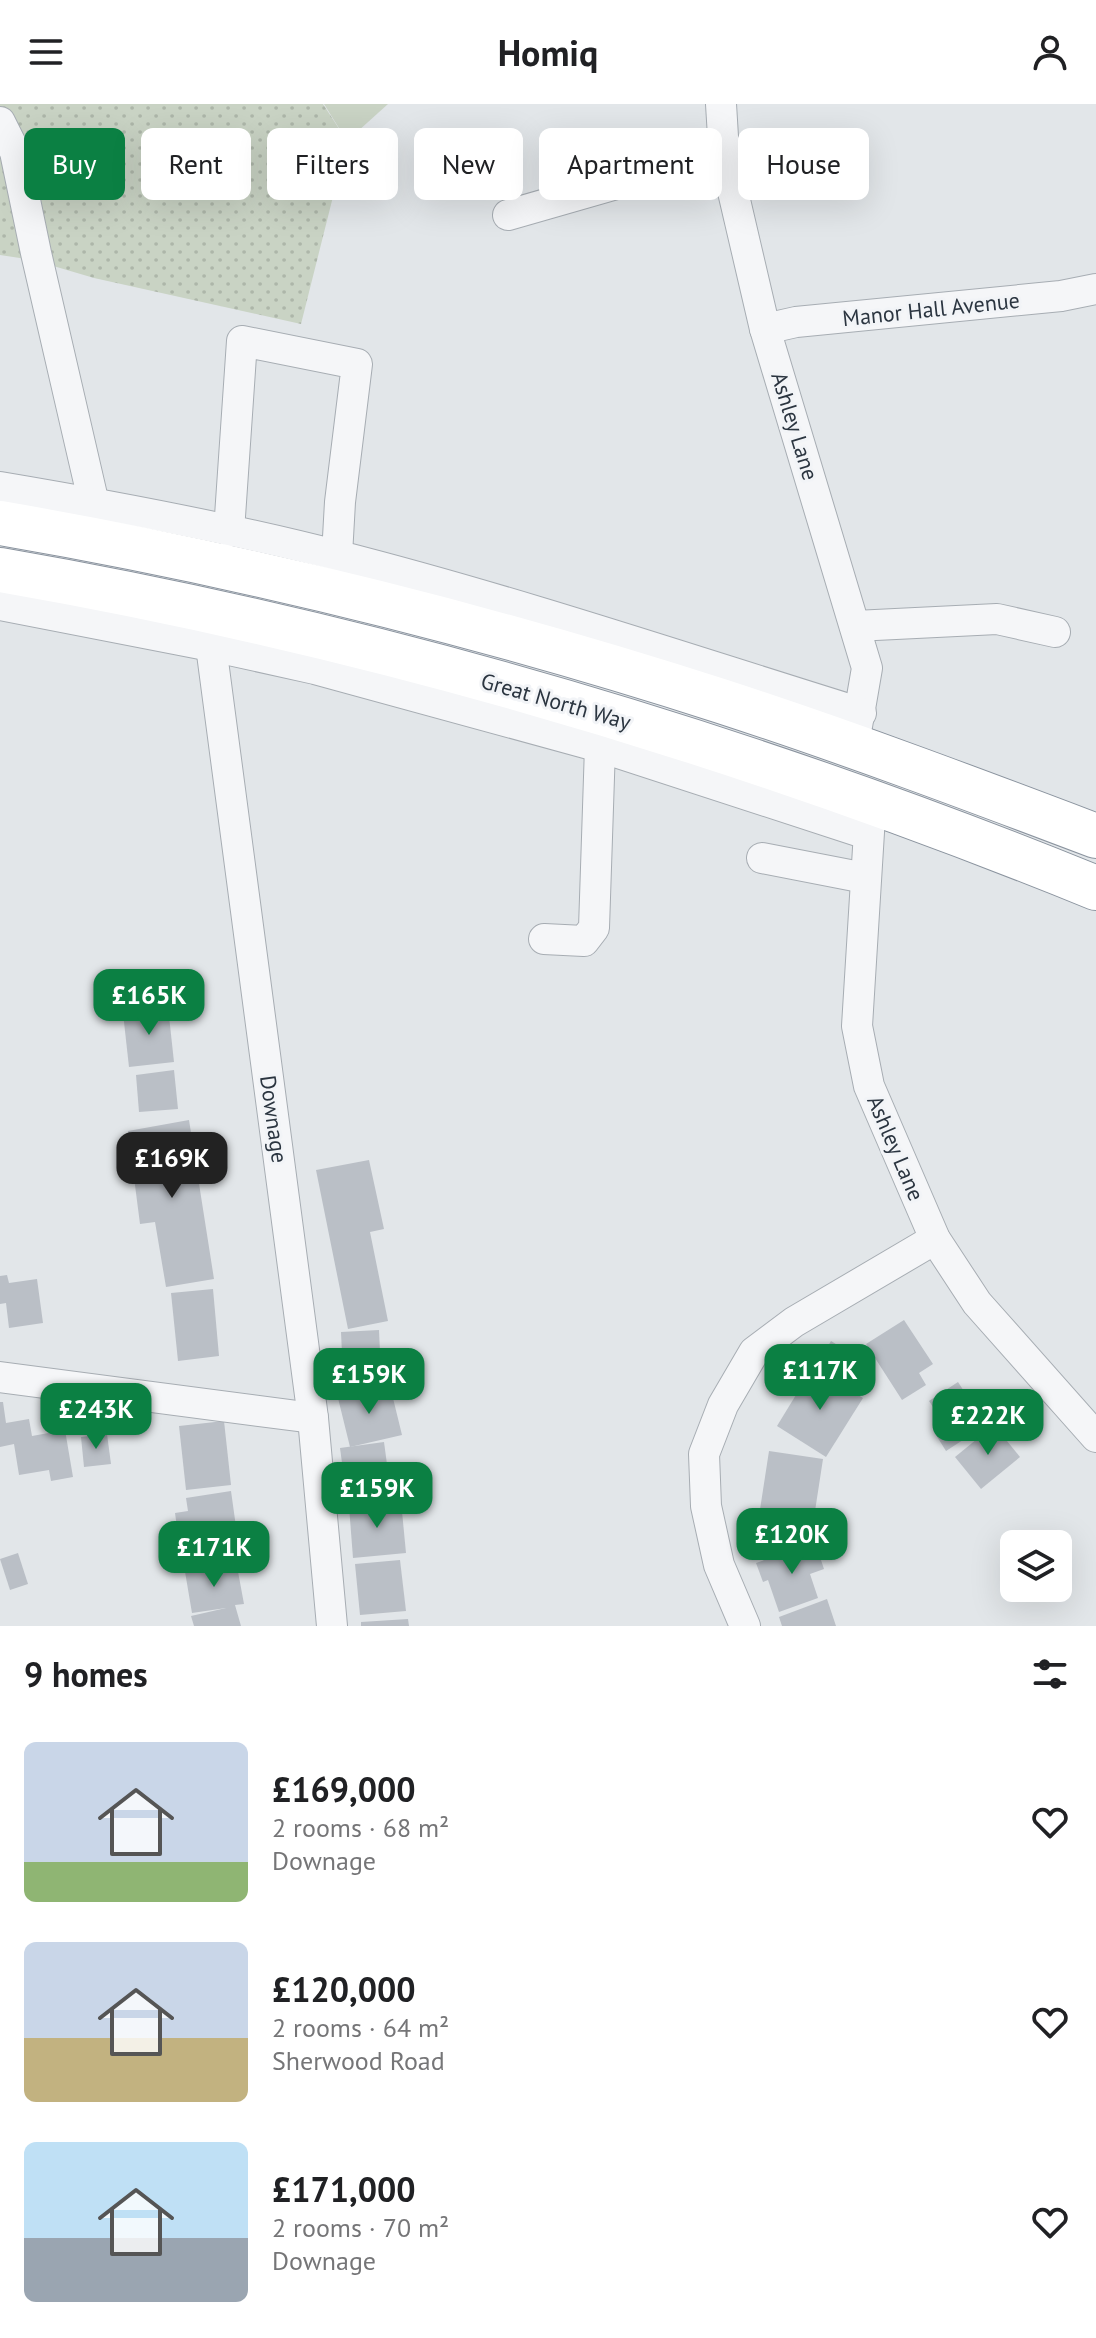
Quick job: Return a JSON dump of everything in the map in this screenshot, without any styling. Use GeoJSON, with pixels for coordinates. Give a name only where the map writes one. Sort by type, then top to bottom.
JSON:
{"type":"FeatureCollection","features":[{"type":"Feature","properties":{"kind":"highway"},"geometry":{"type":"LineString","coordinates":[[0,523],[208,564],[486,631],[720,701],[857,729],[951,780],[1096,836]]}},
{"type":"Feature","properties":{"kind":"highway","name":"Great North Way"},"geometry":{"type":"LineString","coordinates":[[0,570],[83,584],[211,629],[380,652],[570,704],[711,747],[870,818],[1096,888]]}},
{"type":"Feature","properties":{"kind":"street","name":"Ashley Lane"},"geometry":{"type":"LineString","coordinates":[[721,104],[724,153],[765,329],[867,668],[857,729]]}},
{"type":"Feature","properties":{"kind":"street"},"geometry":{"type":"LineString","coordinates":[[0,122],[15,152],[94,504]]}},
{"type":"Feature","properties":{"kind":"street"},"geometry":{"type":"LineString","coordinates":[[508,215],[724,153]]}},
{"type":"Feature","properties":{"kind":"street","name":"Manor Hall Avenue"},"geometry":{"type":"LineString","coordinates":[[765,329],[796,322],[1047,298],[1096,289]]}},
{"type":"Feature","properties":{"kind":"street"},"geometry":{"type":"LineString","coordinates":[[229,531],[242,341],[357,364],[340,502],[337,555]]}},
{"type":"Feature","properties":{"kind":"street"},"geometry":{"type":"LineString","coordinates":[[0,487],[337,555],[500,600],[857,729]]}},
{"type":"Feature","properties":{"kind":"street","name":"Great North Way"},"geometry":{"type":"LineString","coordinates":[[0,605],[211,629],[315,669],[870,818]]}},
{"type":"Feature","properties":{"kind":"street"},"geometry":{"type":"LineString","coordinates":[[855,626],[997,619],[1055,632]]}},
{"type":"Feature","properties":{"kind":"street","name":"Downage"},"geometry":{"type":"LineString","coordinates":[[211,629],[313,1418],[332,1626]]}},
{"type":"Feature","properties":{"kind":"street"},"geometry":{"type":"LineString","coordinates":[[544,939],[584,941],[594,928],[600,747]]}},
{"type":"Feature","properties":{"kind":"street","name":"Ashley Lane"},"geometry":{"type":"LineString","coordinates":[[870,818],[857,1026],[869,1086],[935,1239],[977,1303],[1096,1437]]}},
{"type":"Feature","properties":{"kind":"street"},"geometry":{"type":"LineString","coordinates":[[762,858],[865,878]]}},
{"type":"Feature","properties":{"kind":"street"},"geometry":{"type":"LineString","coordinates":[[745,1626],[719,1565],[706,1506],[704,1454],[723,1405],[754,1352],[794,1322],[935,1239]]}},
{"type":"Feature","properties":{"kind":"street"},"geometry":{"type":"LineString","coordinates":[[0,1377],[313,1418]]}},
{"type":"Feature","properties":{"kind":"green space"},"geometry":{"type":"Polygon","coordinates":[[[0,104],[323,104],[339,128],[267,128],[267,200],[332,200],[301,324],[94,278],[33,260],[0,255],[0,104]]]}},
{"type":"Feature","properties":{"kind":"green space"},"geometry":{"type":"Polygon","coordinates":[[[324,104],[388,104],[361,128],[339,128],[324,104]]]}},
{"type":"Feature","properties":{"kind":"building"},"geometry":{"type":"Polygon","coordinates":[[[168,1007],[174,1062],[129,1067],[123,1013],[168,1007]]]}},
{"type":"Feature","properties":{"kind":"building"},"geometry":{"type":"Polygon","coordinates":[[[174,1070],[178,1109],[139,1112],[136,1075],[174,1070]]]}},
{"type":"Feature","properties":{"kind":"building"},"geometry":{"type":"Polygon","coordinates":[[[189,1120],[214,1279],[166,1287],[155,1222],[140,1224],[128,1131],[189,1120]]]}},
{"type":"Feature","properties":{"kind":"building"},"geometry":{"type":"Polygon","coordinates":[[[369,1160],[384,1229],[370,1232],[388,1321],[348,1329],[316,1170],[369,1160]]]}},
{"type":"Feature","properties":{"kind":"building"},"geometry":{"type":"Polygon","coordinates":[[[7,1275],[9,1283],[37,1279],[43,1323],[9,1328],[6,1303],[0,1304],[0,1276],[7,1275]]]}},
{"type":"Feature","properties":{"kind":"building"},"geometry":{"type":"Polygon","coordinates":[[[213,1289],[219,1356],[178,1361],[171,1293],[213,1289]]]}},
{"type":"Feature","properties":{"kind":"building"},"geometry":{"type":"Polygon","coordinates":[[[904,1320],[933,1364],[919,1373],[926,1385],[902,1400],[866,1344],[904,1320]]]}},
{"type":"Feature","properties":{"kind":"building"},"geometry":{"type":"Polygon","coordinates":[[[379,1330],[381,1374],[343,1376],[341,1332],[379,1330]]]}},
{"type":"Feature","properties":{"kind":"building"},"geometry":{"type":"Polygon","coordinates":[[[831,1341],[855,1356],[852,1361],[874,1374],[864,1391],[818,1363],[831,1341]]]}},
{"type":"Feature","properties":{"kind":"building"},"geometry":{"type":"Polygon","coordinates":[[[813,1367],[863,1398],[826,1457],[777,1426],[813,1367]]]}},
{"type":"Feature","properties":{"kind":"building"},"geometry":{"type":"Polygon","coordinates":[[[958,1382],[986,1425],[946,1451],[936,1435],[947,1428],[929,1401],[958,1382]]]}},
{"type":"Feature","properties":{"kind":"building"},"geometry":{"type":"Polygon","coordinates":[[[377,1384],[380,1397],[392,1394],[402,1435],[350,1447],[337,1394],[377,1384]]]}},
{"type":"Feature","properties":{"kind":"building"},"geometry":{"type":"Polygon","coordinates":[[[0,1402],[3,1402],[6,1423],[29,1419],[32,1436],[65,1430],[73,1477],[51,1481],[49,1470],[19,1475],[14,1444],[0,1447],[0,1402]]]}},
{"type":"Feature","properties":{"kind":"building"},"geometry":{"type":"Polygon","coordinates":[[[224,1421],[231,1485],[186,1490],[179,1426],[224,1421]]]}},
{"type":"Feature","properties":{"kind":"building"},"geometry":{"type":"Polygon","coordinates":[[[994,1425],[1020,1457],[981,1489],[955,1457],[994,1425]]]}},
{"type":"Feature","properties":{"kind":"building"},"geometry":{"type":"Polygon","coordinates":[[[107,1434],[111,1464],[84,1467],[81,1437],[107,1434]]]}},
{"type":"Feature","properties":{"kind":"building"},"geometry":{"type":"Polygon","coordinates":[[[384,1442],[391,1494],[347,1500],[340,1448],[384,1442]]]}},
{"type":"Feature","properties":{"kind":"building"},"geometry":{"type":"Polygon","coordinates":[[[769,1451],[823,1459],[811,1537],[757,1529],[769,1451]]]}},
{"type":"Feature","properties":{"kind":"building"},"geometry":{"type":"Polygon","coordinates":[[[231,1491],[238,1541],[180,1549],[175,1513],[188,1511],[186,1498],[231,1491]]]}},
{"type":"Feature","properties":{"kind":"building"},"geometry":{"type":"Polygon","coordinates":[[[401,1501],[406,1553],[353,1558],[349,1506],[401,1501]]]}},
{"type":"Feature","properties":{"kind":"building"},"geometry":{"type":"Polygon","coordinates":[[[815,1542],[824,1569],[810,1574],[818,1598],[779,1612],[768,1580],[763,1582],[756,1563],[815,1542]]]}},
{"type":"Feature","properties":{"kind":"building"},"geometry":{"type":"Polygon","coordinates":[[[234,1550],[244,1604],[235,1605],[241,1626],[194,1626],[191,1616],[226,1608],[192,1613],[183,1560],[234,1550]]]}},
{"type":"Feature","properties":{"kind":"building"},"geometry":{"type":"Polygon","coordinates":[[[18,1553],[28,1584],[10,1590],[0,1559],[18,1553]]]}},
{"type":"Feature","properties":{"kind":"building"},"geometry":{"type":"Polygon","coordinates":[[[400,1560],[406,1611],[360,1615],[355,1564],[400,1560]]]}},
{"type":"Feature","properties":{"kind":"building"},"geometry":{"type":"Polygon","coordinates":[[[827,1599],[836,1626],[782,1626],[779,1617],[827,1599]]]}},
{"type":"Feature","properties":{"kind":"building"},"geometry":{"type":"Polygon","coordinates":[[[408,1619],[409,1626],[361,1626],[361,1622],[408,1619]]]}}]}
